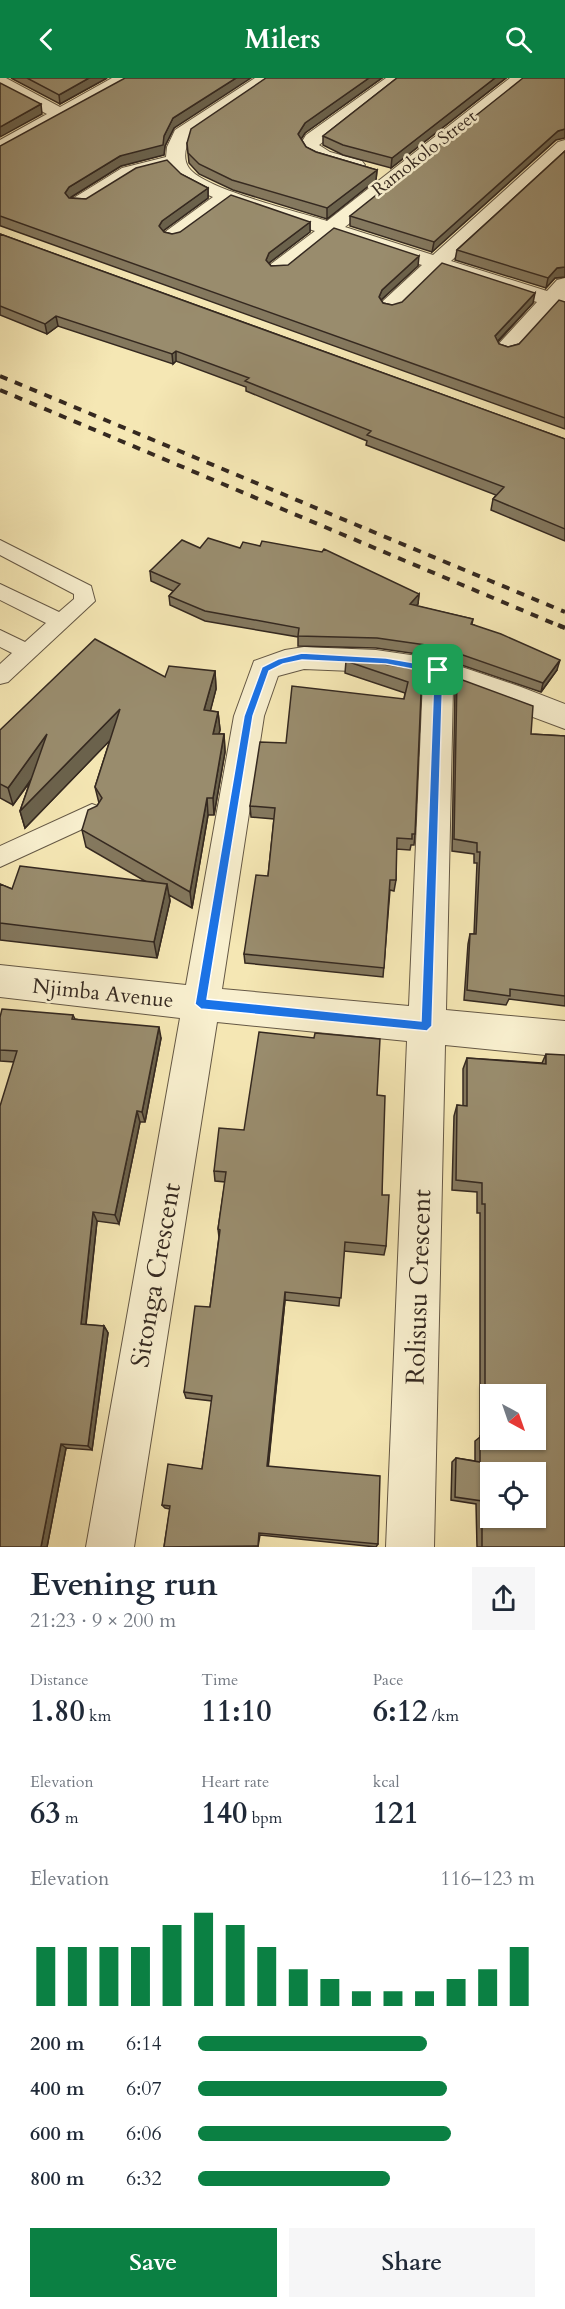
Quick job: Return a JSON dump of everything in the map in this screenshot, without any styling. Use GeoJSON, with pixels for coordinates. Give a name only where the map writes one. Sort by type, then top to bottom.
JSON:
{"type":"FeatureCollection","features":[{"type":"Feature","properties":{"kind":"street"},"geometry":{"type":"LineString","coordinates":[[0,148],[124,78]]}},
{"type":"Feature","properties":{"kind":"street"},"geometry":{"type":"LineString","coordinates":[[267,78],[182,134],[174,147],[175,160],[182,173],[194,182],[228,196],[328,229],[436,263],[560,296]]}},
{"type":"Feature","properties":{"kind":"street"},"geometry":{"type":"LineString","coordinates":[[394,177],[325,157],[313,151],[309,145],[313,139],[397,78]]}},
{"type":"Feature","properties":{"kind":"street","name":"Ramokolo Street"},"geometry":{"type":"LineString","coordinates":[[279,269],[521,78]]}},
{"type":"Feature","properties":{"kind":"street"},"geometry":{"type":"LineString","coordinates":[[0,81],[60,114]]}},
{"type":"Feature","properties":{"kind":"street"},"geometry":{"type":"LineString","coordinates":[[392,306],[565,146]]}},
{"type":"Feature","properties":{"kind":"street"},"geometry":{"type":"LineString","coordinates":[[79,203],[129,172],[175,160]]}},
{"type":"Feature","properties":{"kind":"street"},"geometry":{"type":"LineString","coordinates":[[172,236],[228,196]]}},
{"type":"Feature","properties":{"kind":"street"},"geometry":{"type":"LineString","coordinates":[[507,348],[560,296]]}},
{"type":"Feature","properties":{"kind":"street","name":"Sitonga Crescent"},"geometry":{"type":"LineString","coordinates":[[110,1547],[249,716],[265,669],[281,661],[302,657],[386,661],[438,670]]}},
{"type":"Feature","properties":{"kind":"street"},"geometry":{"type":"LineString","coordinates":[[438,670],[516,696],[565,717]]}},
{"type":"Feature","properties":{"kind":"street","name":"Rolisusu Crescent"},"geometry":{"type":"LineString","coordinates":[[410,1547],[438,670]]}},
{"type":"Feature","properties":{"kind":"street","name":"Njimba Avenue"},"geometry":{"type":"LineString","coordinates":[[0,981],[201,1004],[565,1039]]}},
{"type":"Feature","properties":{"kind":"lane"},"geometry":{"type":"LineString","coordinates":[[0,547],[70,582],[84,591],[85,601],[0,676]]}},
{"type":"Feature","properties":{"kind":"lane"},"geometry":{"type":"LineString","coordinates":[[0,591],[62,622]]}},
{"type":"Feature","properties":{"kind":"lane"},"geometry":{"type":"LineString","coordinates":[[0,638],[27,652]]}},
{"type":"Feature","properties":{"kind":"lane"},"geometry":{"type":"LineString","coordinates":[[0,857],[92,814]]}},
{"type":"Feature","properties":{"kind":"building"},"geometry":{"type":"Polygon","coordinates":[[[27,78],[89,78],[59,95],[27,78]]]}},
{"type":"Feature","properties":{"kind":"building"},"geometry":{"type":"Polygon","coordinates":[[[125,78],[236,78],[173,118],[164,136],[163,145],[120,156],[69,187],[65,193],[69,198],[86,199],[136,168],[167,160],[181,174],[208,188],[162,221],[159,226],[164,232],[172,234],[180,232],[231,195],[310,222],[269,253],[266,260],[271,266],[288,265],[334,228],[419,256],[382,290],[379,297],[383,303],[392,305],[402,302],[442,263],[535,293],[495,336],[499,344],[508,347],[519,344],[559,300],[565,302],[565,418],[0,216],[0,146],[125,78]]]}},
{"type":"Feature","properties":{"kind":"building"},"geometry":{"type":"Polygon","coordinates":[[[266,78],[369,78],[305,123],[298,134],[306,147],[316,152],[377,170],[327,208],[232,180],[199,164],[188,153],[187,143],[191,129],[266,78]]]}},
{"type":"Feature","properties":{"kind":"building"},"geometry":{"type":"Polygon","coordinates":[[[397,78],[495,78],[392,158],[343,145],[323,136],[397,78]]]}},
{"type":"Feature","properties":{"kind":"building"},"geometry":{"type":"Polygon","coordinates":[[[523,78],[565,78],[565,129],[558,131],[434,242],[350,216],[523,78]]]}},
{"type":"Feature","properties":{"kind":"building"},"geometry":{"type":"Polygon","coordinates":[[[0,83],[41,104],[0,127],[0,83]]]}},
{"type":"Feature","properties":{"kind":"building"},"geometry":{"type":"Polygon","coordinates":[[[565,151],[565,267],[557,268],[548,278],[457,250],[565,151]]]}},
{"type":"Feature","properties":{"kind":"building"},"geometry":{"type":"Polygon","coordinates":[[[0,234],[565,439],[565,529],[493,499],[504,487],[367,435],[371,431],[245,381],[249,378],[176,351],[172,354],[56,316],[45,324],[0,306],[0,234]]]}},
{"type":"Feature","properties":{"kind":"building"},"geometry":{"type":"Polygon","coordinates":[[[208,538],[240,548],[243,542],[260,546],[262,541],[322,552],[324,549],[419,594],[410,604],[473,619],[471,624],[501,634],[560,660],[543,683],[440,647],[377,638],[298,636],[299,628],[205,611],[169,596],[180,584],[150,571],[182,540],[200,548],[208,538]]]}},
{"type":"Feature","properties":{"kind":"building"},"geometry":{"type":"Polygon","coordinates":[[[95,639],[165,677],[169,666],[215,671],[204,710],[218,712],[213,734],[224,734],[213,798],[207,798],[190,892],[82,830],[88,810],[97,806],[102,798],[95,787],[120,709],[20,811],[47,734],[8,788],[0,784],[0,730],[95,639]]]}},
{"type":"Feature","properties":{"kind":"building"},"geometry":{"type":"Polygon","coordinates":[[[346,661],[422,670],[415,834],[412,834],[412,839],[397,838],[396,880],[390,880],[384,968],[244,954],[256,875],[268,876],[275,808],[250,806],[260,742],[286,743],[292,686],[404,699],[408,682],[346,661]]]}},
{"type":"Feature","properties":{"kind":"building"},"geometry":{"type":"Polygon","coordinates":[[[457,678],[533,706],[531,734],[565,736],[565,996],[510,989],[510,996],[467,990],[470,934],[476,934],[480,852],[477,852],[477,843],[454,839],[457,678]]]}},
{"type":"Feature","properties":{"kind":"building"},"geometry":{"type":"Polygon","coordinates":[[[20,866],[167,884],[154,942],[0,923],[0,884],[12,889],[20,866]]]}},
{"type":"Feature","properties":{"kind":"building"},"geometry":{"type":"Polygon","coordinates":[[[2,1009],[73,1015],[72,1019],[159,1027],[142,1112],[137,1111],[115,1215],[93,1212],[81,1324],[104,1326],[88,1446],[61,1444],[41,1547],[0,1547],[0,1106],[17,1051],[0,1050],[2,1009]]]}},
{"type":"Feature","properties":{"kind":"building"},"geometry":{"type":"Polygon","coordinates":[[[259,1032],[314,1038],[315,1033],[380,1039],[377,1095],[385,1096],[382,1195],[389,1195],[386,1246],[345,1242],[341,1298],[285,1292],[267,1466],[380,1476],[378,1544],[259,1533],[258,1546],[164,1547],[170,1506],[162,1505],[168,1464],[202,1469],[212,1396],[184,1392],[195,1306],[210,1307],[226,1172],[214,1171],[219,1128],[244,1130],[259,1032]]]}},
{"type":"Feature","properties":{"kind":"building"},"geometry":{"type":"Polygon","coordinates":[[[546,1054],[565,1055],[565,1547],[482,1547],[482,1528],[546,1528],[546,1462],[480,1462],[480,1450],[546,1450],[546,1384],[485,1384],[485,1204],[482,1204],[482,1183],[456,1180],[457,1105],[467,1106],[467,1058],[546,1064],[546,1054]]]}},
{"type":"Feature","properties":{"kind":"building"},"geometry":{"type":"Polygon","coordinates":[[[456,1458],[480,1462],[480,1501],[455,1497],[456,1458]]]}},
{"type":"Feature","properties":{"kind":"railway"},"geometry":{"type":"LineString","coordinates":[[0,376],[565,612]]}},
{"type":"Feature","properties":{"kind":"railway"},"geometry":{"type":"LineString","coordinates":[[0,390],[562,627]]}},
{"type":"Feature","properties":{"kind":"railway"},"geometry":{"type":"LineString","coordinates":[[558,625],[565,628]]}},
{"type":"Feature","properties":{"kind":"route"},"geometry":{"type":"LineString","coordinates":[[302,657],[386,661],[438,670],[427,1026],[201,1004],[249,716],[259,681],[265,669],[281,661],[302,657]]}}]}
